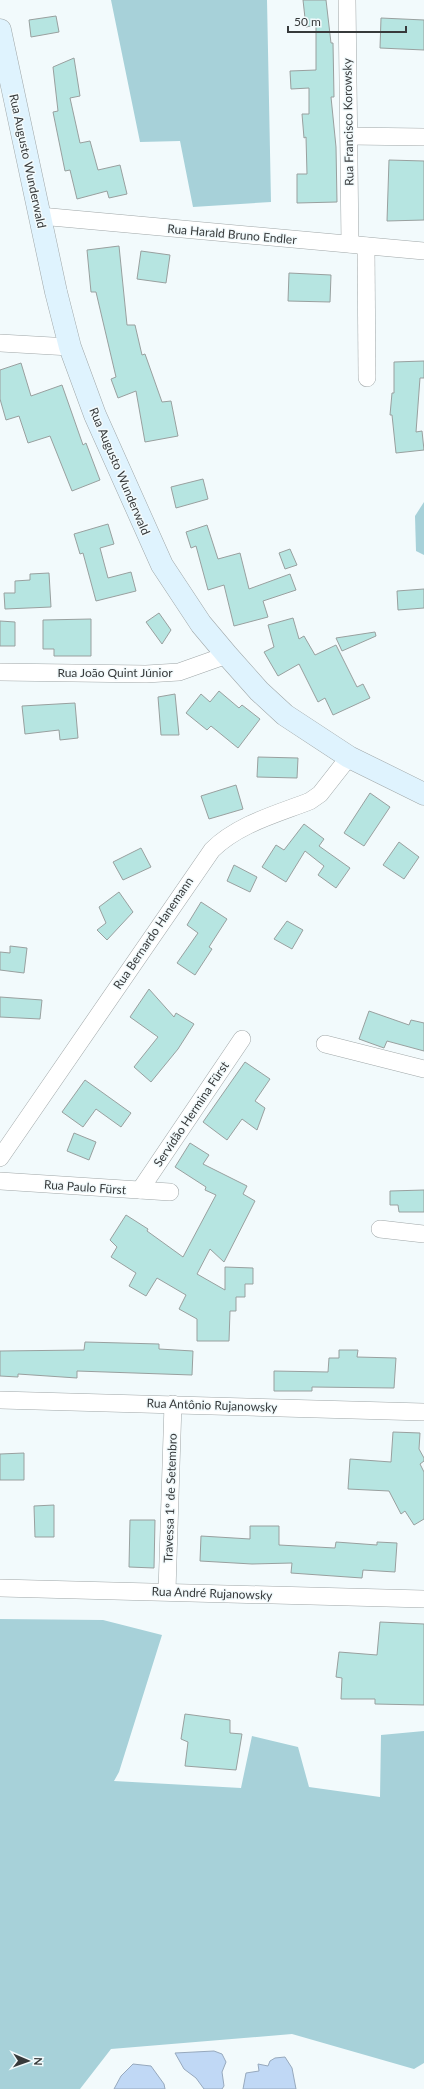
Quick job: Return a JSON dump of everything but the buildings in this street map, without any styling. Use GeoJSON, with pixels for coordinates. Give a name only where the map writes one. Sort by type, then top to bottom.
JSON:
{"type":"FeatureCollection","features":[{"type":"Feature","properties":{"kind":"main road","name":"Rua Augusto Wunderwald"},"geometry":{"type":"LineString","coordinates":[[0,30],[2,52],[56,292],[70,347],[95,415],[162,565],[201,624],[259,691],[284,715],[349,757],[424,794]]}},
{"type":"Feature","properties":{"kind":"street","name":"Rua Francisco Korowsky"},"geometry":{"type":"LineString","coordinates":[[347,0],[348,136],[358,245],[367,378]]}},
{"type":"Feature","properties":{"kind":"street"},"geometry":{"type":"LineString","coordinates":[[348,136],[424,137]]}},
{"type":"Feature","properties":{"kind":"street","name":"Rua Harald Bruno Endler"},"geometry":{"type":"LineString","coordinates":[[40,216],[424,251]]}},
{"type":"Feature","properties":{"kind":"street"},"geometry":{"type":"LineString","coordinates":[[0,344],[70,347]]}},
{"type":"Feature","properties":{"kind":"street","name":"Rua João Quint Júnior"},"geometry":{"type":"LineString","coordinates":[[0,672],[146,674],[179,672],[227,655]]}},
{"type":"Feature","properties":{"kind":"street","name":"Rua Bernardo Hanemann"},"geometry":{"type":"LineString","coordinates":[[0,1158],[212,850],[223,838],[238,830],[310,801],[320,794],[349,757]]}},
{"type":"Feature","properties":{"kind":"street","name":"Servidão Hermina Fürst"},"geometry":{"type":"LineString","coordinates":[[140,1190],[242,1039]]}},
{"type":"Feature","properties":{"kind":"street"},"geometry":{"type":"LineString","coordinates":[[325,1044],[424,1068]]}},
{"type":"Feature","properties":{"kind":"street","name":"Rua Paulo Fürst"},"geometry":{"type":"LineString","coordinates":[[0,1181],[170,1192]]}},
{"type":"Feature","properties":{"kind":"street"},"geometry":{"type":"LineString","coordinates":[[380,1229],[424,1234]]}},
{"type":"Feature","properties":{"kind":"street","name":"Rua Antônio Rujanowsky"},"geometry":{"type":"LineString","coordinates":[[0,1400],[424,1412]]}},
{"type":"Feature","properties":{"kind":"street","name":"Travessa 1º de Setembro"},"geometry":{"type":"LineString","coordinates":[[167,1591],[173,1404]]}},
{"type":"Feature","properties":{"kind":"street","name":"Rua André Rujanowsky"},"geometry":{"type":"LineString","coordinates":[[0,1588],[167,1591],[424,1599]]}},
{"type":"Feature","properties":{"kind":"shaded area"},"geometry":{"type":"Polygon","coordinates":[[[111,0],[267,0],[271,202],[193,207],[180,141],[140,142],[111,0]]]}},
{"type":"Feature","properties":{"kind":"shaded area"},"geometry":{"type":"Polygon","coordinates":[[[424,502],[424,555],[416,551],[415,516],[424,502]]]}},
{"type":"Feature","properties":{"kind":"shaded area"},"geometry":{"type":"Polygon","coordinates":[[[0,1619],[103,1620],[162,1635],[119,1772],[114,1781],[241,1788],[252,1736],[298,1747],[309,1787],[380,1797],[381,1735],[424,1731],[424,2063],[414,2069],[292,2034],[111,2049],[80,2089],[0,2089],[0,1619]]]}},
{"type":"Feature","properties":{"kind":"shaded area"},"geometry":{"type":"Polygon","coordinates":[[[214,2051],[222,2054],[226,2062],[222,2072],[224,2086],[222,2089],[204,2089],[196,2078],[184,2069],[175,2053],[214,2051]]]}},
{"type":"Feature","properties":{"kind":"shaded area"},"geometry":{"type":"Polygon","coordinates":[[[285,2057],[292,2068],[296,2089],[243,2089],[246,2073],[259,2071],[258,2064],[268,2066],[270,2061],[275,2058],[285,2057]]]}},
{"type":"Feature","properties":{"kind":"shaded area"},"geometry":{"type":"Polygon","coordinates":[[[133,2064],[151,2066],[164,2084],[165,2089],[114,2089],[121,2076],[133,2064]]]}}]}
